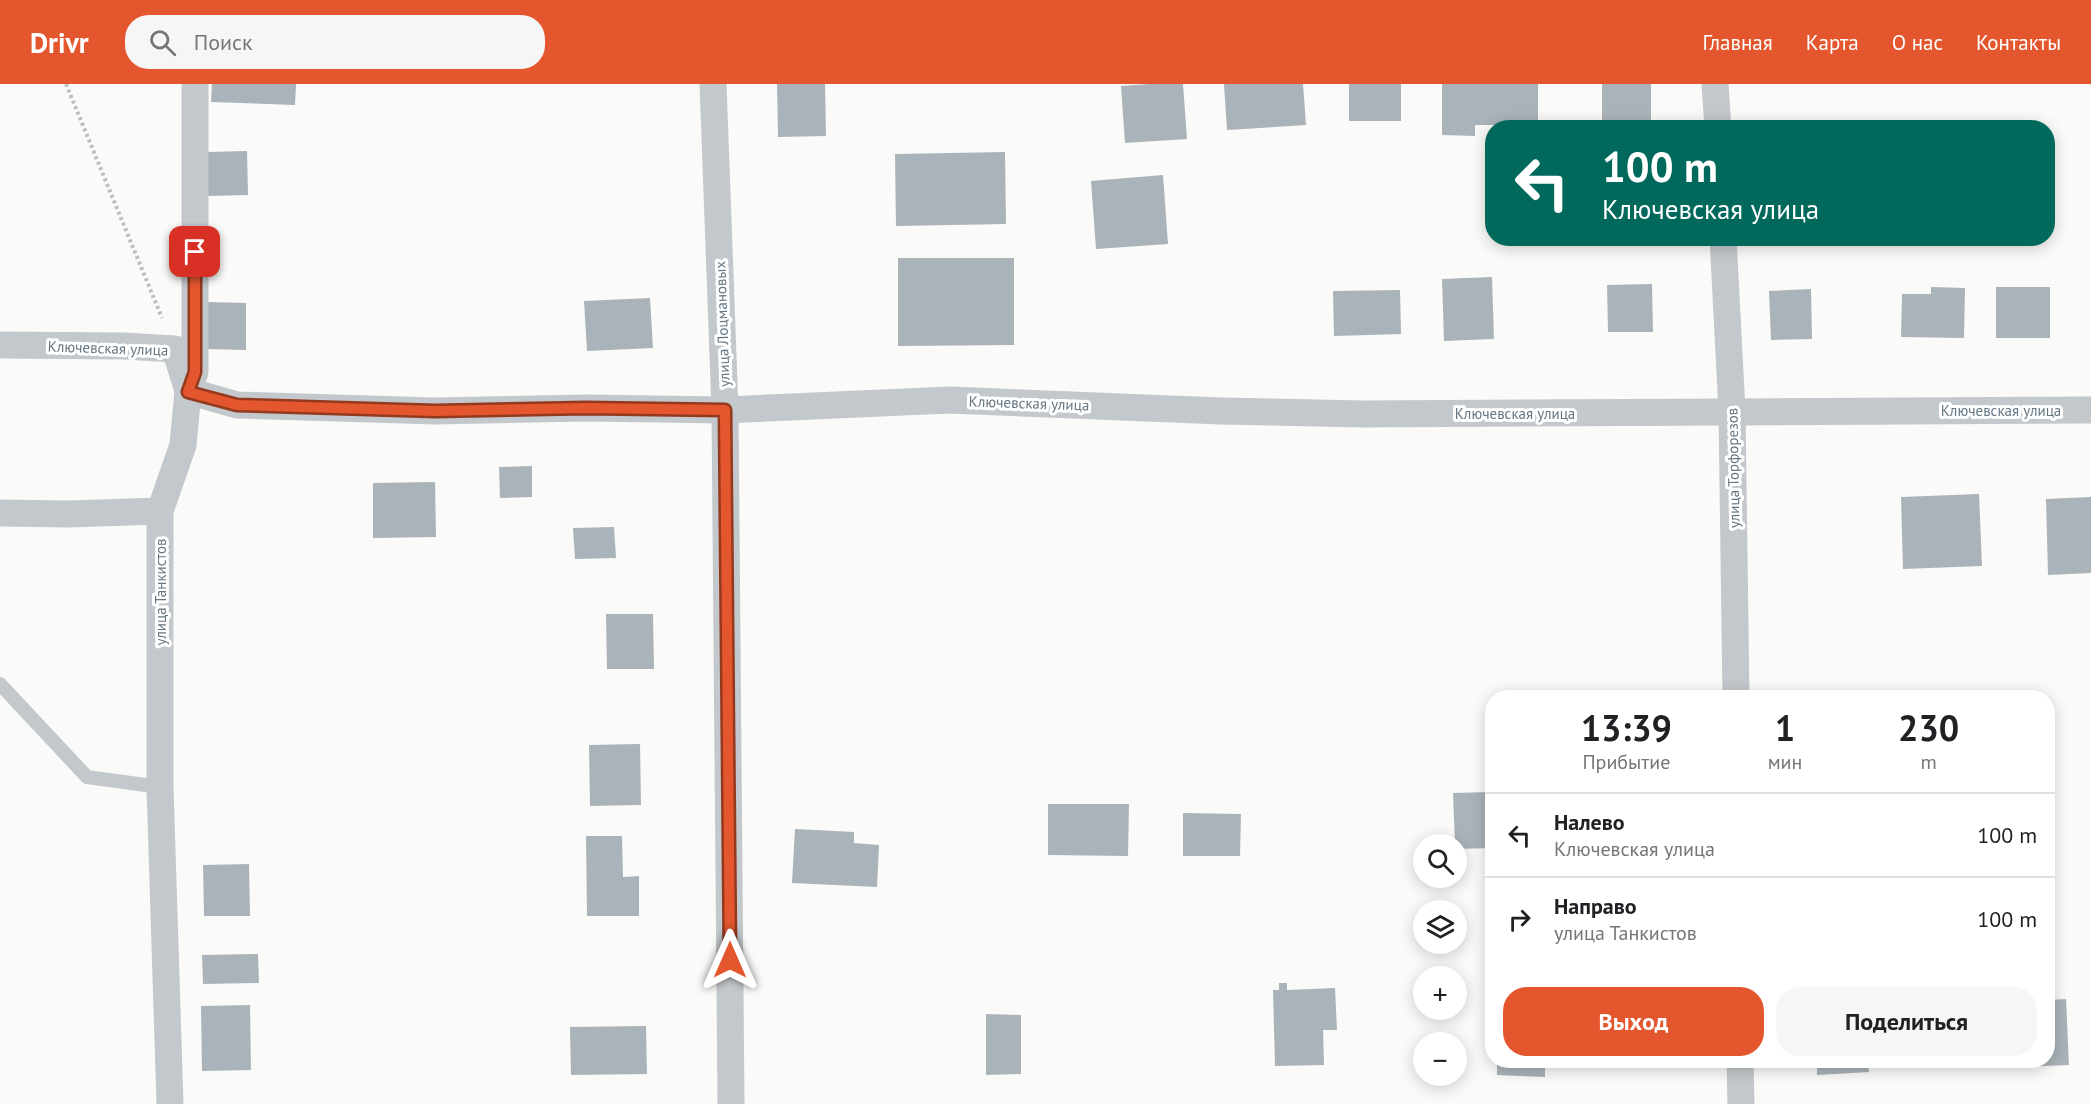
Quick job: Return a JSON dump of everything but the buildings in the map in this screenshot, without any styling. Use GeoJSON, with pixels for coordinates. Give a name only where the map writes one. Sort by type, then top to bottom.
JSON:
{"type":"FeatureCollection","features":[{"type":"Feature","properties":{"kind":"street","name":"улица Танкистов"},"geometry":{"type":"LineString","coordinates":[[170,1104],[160,788],[160,511],[183,445],[188,392],[195,372],[195,84]]}},
{"type":"Feature","properties":{"kind":"street","name":"улица Лоцмановых"},"geometry":{"type":"LineString","coordinates":[[713,84],[725,410],[731,1104]]}},
{"type":"Feature","properties":{"kind":"street"},"geometry":{"type":"LineString","coordinates":[[1715,84],[1717,120]]}},
{"type":"Feature","properties":{"kind":"street","name":"улица Торфорезов"},"geometry":{"type":"LineString","coordinates":[[1723,246],[1732,411],[1736,690]]}},
{"type":"Feature","properties":{"kind":"street","name":"Ключевская улица"},"geometry":{"type":"LineString","coordinates":[[0,345],[123,346],[175,349],[188,392],[237,405],[435,411],[586,408],[725,410],[948,400],[1351,414],[2091,410]]}},
{"type":"Feature","properties":{"kind":"street"},"geometry":{"type":"LineString","coordinates":[[0,513],[68,514],[160,511]]}},
{"type":"Feature","properties":{"kind":"street"},"geometry":{"type":"LineString","coordinates":[[1740,1068],[1741,1104]]}},
{"type":"Feature","properties":{"kind":"lane"},"geometry":{"type":"LineString","coordinates":[[0,684],[87,777],[160,788]]}},
{"type":"Feature","properties":{"kind":"path"},"geometry":{"type":"LineString","coordinates":[[66,84],[175,349]]}},
{"type":"Feature","properties":{"kind":"route"},"geometry":{"type":"LineString","coordinates":[[195,252],[195,372],[188,392],[237,405],[435,411],[586,408],[725,410],[730,960]]}}]}
